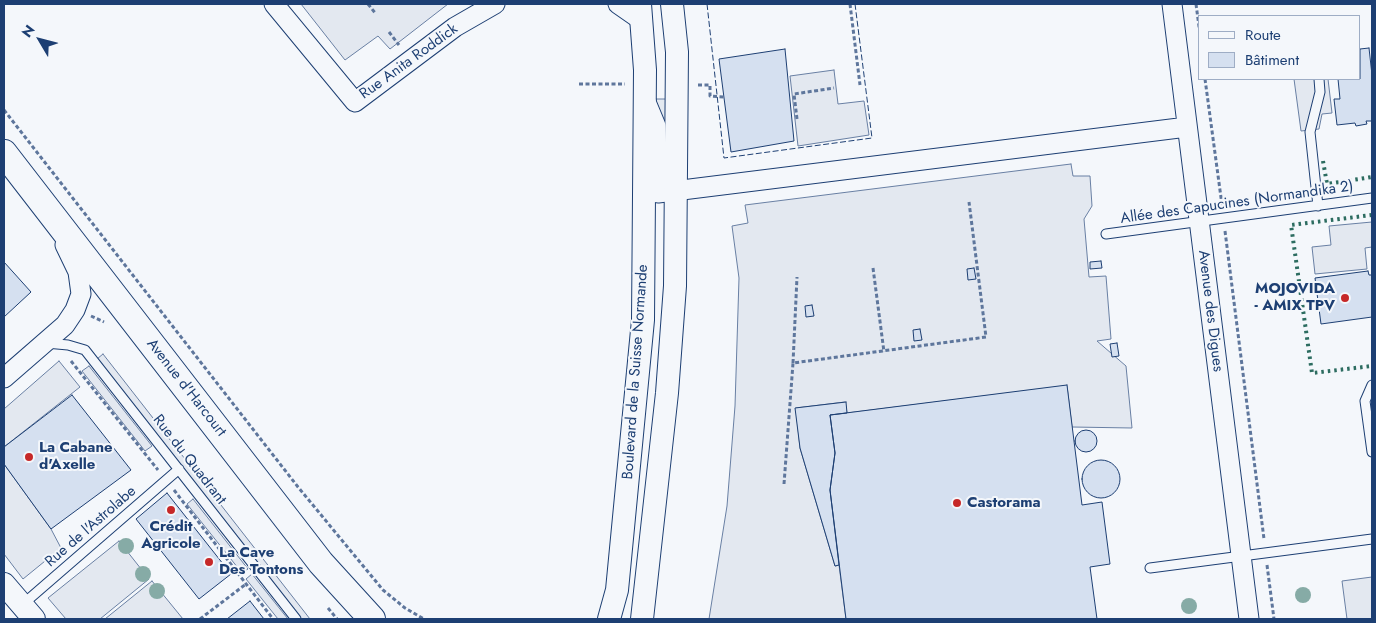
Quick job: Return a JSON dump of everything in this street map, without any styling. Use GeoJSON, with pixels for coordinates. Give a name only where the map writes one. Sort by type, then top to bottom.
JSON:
{"type":"FeatureCollection","features":[{"type":"Feature","properties":{"kind":"main road","name":"Avenue d'Harcourt"},"geometry":{"type":"LineString","coordinates":[[4,153],[321,562],[372,619]]}},
{"type":"Feature","properties":{"kind":"street","name":"Rue Anita Roddick"},"geometry":{"type":"LineString","coordinates":[[274,4],[356,102],[455,27],[495,4]]}},
{"type":"Feature","properties":{"kind":"street"},"geometry":{"type":"LineString","coordinates":[[618,4],[640,12]]}},
{"type":"Feature","properties":{"kind":"street","name":"Boulevard de la Suisse Normande"},"geometry":{"type":"LineString","coordinates":[[642,619],[667,392],[675,286],[677,52],[672,4]]}},
{"type":"Feature","properties":{"kind":"street","name":"Avenue des Digues"},"geometry":{"type":"LineString","coordinates":[[1172,4],[1248,619]]}},
{"type":"Feature","properties":{"kind":"street","name":"Boulevard de la Suisse Normande"},"geometry":{"type":"LineString","coordinates":[[609,619],[617,590],[644,320],[645,99],[640,12]]}},
{"type":"Feature","properties":{"kind":"street"},"geometry":{"type":"LineString","coordinates":[[645,99],[656,126],[658,194],[1187,127]]}},
{"type":"Feature","properties":{"kind":"street"},"geometry":{"type":"LineString","coordinates":[[4,378],[65,325],[75,310],[81,294],[78,272],[50,214]]}},
{"type":"Feature","properties":{"kind":"street"},"geometry":{"type":"LineString","coordinates":[[4,584],[28,612]]}},
{"type":"Feature","properties":{"kind":"lane"},"geometry":{"type":"LineString","coordinates":[[1318,206],[1310,132],[1320,92],[1319,80]]}},
{"type":"Feature","properties":{"kind":"lane","name":"Allée des Capucines (Normandika 2)"},"geometry":{"type":"LineString","coordinates":[[1106,234],[1372,198]]}},
{"type":"Feature","properties":{"kind":"lane","name":"Rue du Quadrant"},"geometry":{"type":"LineString","coordinates":[[44,342],[68,345],[85,350],[296,619]]}},
{"type":"Feature","properties":{"kind":"lane"},"geometry":{"type":"LineString","coordinates":[[1372,385],[1365,400],[1372,452]]}},
{"type":"Feature","properties":{"kind":"lane","name":"Rue de l'Astrolabe"},"geometry":{"type":"LineString","coordinates":[[28,612],[179,469]]}},
{"type":"Feature","properties":{"kind":"lane"},"geometry":{"type":"LineString","coordinates":[[1150,568],[1372,540]]}},
{"type":"Feature","properties":{"kind":"path"},"geometry":{"type":"LineString","coordinates":[[368,4],[376,14]]}},
{"type":"Feature","properties":{"kind":"path"},"geometry":{"type":"LineString","coordinates":[[850,4],[860,85]]}},
{"type":"Feature","properties":{"kind":"path"},"geometry":{"type":"LineString","coordinates":[[1196,4],[1198,19]]}},
{"type":"Feature","properties":{"kind":"path"},"geometry":{"type":"LineString","coordinates":[[389,32],[399,44],[407,49]]}},
{"type":"Feature","properties":{"kind":"path"},"geometry":{"type":"LineString","coordinates":[[1205,80],[1274,619]]}},
{"type":"Feature","properties":{"kind":"path"},"geometry":{"type":"LineString","coordinates":[[580,84],[625,84]]}},
{"type":"Feature","properties":{"kind":"path"},"geometry":{"type":"LineString","coordinates":[[694,85],[710,85],[710,96],[724,96]]}},
{"type":"Feature","properties":{"kind":"path"},"geometry":{"type":"LineString","coordinates":[[797,119],[794,94],[834,88]]}},
{"type":"Feature","properties":{"kind":"path"},"geometry":{"type":"LineString","coordinates":[[4,110],[298,487],[383,590],[404,608],[424,619]]}},
{"type":"Feature","properties":{"kind":"path"},"geometry":{"type":"LineString","coordinates":[[793,363],[986,337],[969,202]]}},
{"type":"Feature","properties":{"kind":"path"},"geometry":{"type":"LineString","coordinates":[[873,268],[884,352]]}},
{"type":"Feature","properties":{"kind":"path"},"geometry":{"type":"LineString","coordinates":[[784,484],[797,277]]}},
{"type":"Feature","properties":{"kind":"path"},"geometry":{"type":"LineString","coordinates":[[90,316],[107,323]]}},
{"type":"Feature","properties":{"kind":"path"},"geometry":{"type":"LineString","coordinates":[[200,619],[246,584]]}},
{"type":"Feature","properties":{"kind":"shaded area"},"geometry":{"type":"Polygon","coordinates":[[[301,4],[448,4],[390,49],[378,36],[345,60],[301,4]]]}},
{"type":"Feature","properties":{"kind":"shaded area"},"geometry":{"type":"Polygon","coordinates":[[[834,70],[838,104],[864,101],[869,135],[798,146],[790,76],[834,70]]]}},
{"type":"Feature","properties":{"kind":"shaded area"},"geometry":{"type":"Polygon","coordinates":[[[1294,80],[1328,80],[1332,113],[1322,114],[1319,129],[1301,131],[1294,80]]]}},
{"type":"Feature","properties":{"kind":"shaded area"},"geometry":{"type":"Polygon","coordinates":[[[655,99],[666,99],[666,186],[655,99]]]}},
{"type":"Feature","properties":{"kind":"shaded area"},"geometry":{"type":"Polygon","coordinates":[[[1071,164],[1073,176],[1090,176],[1092,206],[1084,219],[1089,277],[1106,276],[1111,339],[1097,341],[1126,366],[1132,428],[1072,427],[1067,386],[847,413],[845,402],[796,408],[800,448],[835,566],[839,565],[846,619],[709,619],[727,506],[735,406],[739,278],[732,226],[748,223],[745,205],[1071,164]]]}},
{"type":"Feature","properties":{"kind":"shaded area"},"geometry":{"type":"Polygon","coordinates":[[[1372,222],[1372,247],[1365,248],[1367,269],[1315,274],[1312,247],[1331,245],[1329,226],[1372,222]]]}},
{"type":"Feature","properties":{"kind":"shaded area"},"geometry":{"type":"Polygon","coordinates":[[[103,354],[310,619],[300,619],[97,359],[103,354]]]}},
{"type":"Feature","properties":{"kind":"shaded area"},"geometry":{"type":"Polygon","coordinates":[[[59,361],[80,387],[4,447],[4,409],[59,361]]]}},
{"type":"Feature","properties":{"kind":"shaded area"},"geometry":{"type":"Polygon","coordinates":[[[89,366],[152,446],[145,451],[82,371],[89,366]]]}},
{"type":"Feature","properties":{"kind":"shaded area"},"geometry":{"type":"Polygon","coordinates":[[[4,464],[51,529],[61,548],[23,579],[4,554],[4,464]]]}},
{"type":"Feature","properties":{"kind":"shaded area"},"geometry":{"type":"Polygon","coordinates":[[[193,499],[248,569],[242,573],[187,504],[193,499]]]}},
{"type":"Feature","properties":{"kind":"shaded area"},"geometry":{"type":"Polygon","coordinates":[[[119,541],[149,579],[100,619],[66,619],[48,598],[119,541]]]}},
{"type":"Feature","properties":{"kind":"shaded area"},"geometry":{"type":"Polygon","coordinates":[[[252,574],[288,619],[278,619],[246,579],[252,574]]]}},
{"type":"Feature","properties":{"kind":"shaded area"},"geometry":{"type":"Polygon","coordinates":[[[1372,577],[1372,619],[1347,619],[1342,581],[1372,577]]]}},
{"type":"Feature","properties":{"kind":"shaded area"},"geometry":{"type":"Polygon","coordinates":[[[152,581],[183,619],[105,619],[152,581]]]}},
{"type":"Feature","properties":{"kind":"building"},"geometry":{"type":"Polygon","coordinates":[[[1369,48],[1372,75],[1372,121],[1366,121],[1367,124],[1356,126],[1355,123],[1337,125],[1334,99],[1340,99],[1338,80],[1361,80],[1361,49],[1369,48]]]}},
{"type":"Feature","properties":{"kind":"building"},"geometry":{"type":"Polygon","coordinates":[[[785,49],[794,141],[731,152],[719,59],[785,49]]]}},
{"type":"Feature","properties":{"kind":"building"},"geometry":{"type":"Polygon","coordinates":[[[1101,261],[1102,268],[1090,269],[1090,262],[1101,261]]]}},
{"type":"Feature","properties":{"kind":"building"},"geometry":{"type":"Polygon","coordinates":[[[4,262],[31,292],[4,317],[4,262]]]}},
{"type":"Feature","properties":{"kind":"building"},"geometry":{"type":"Polygon","coordinates":[[[974,268],[976,279],[968,280],[967,269],[974,268]]]}},
{"type":"Feature","properties":{"kind":"building","name":"MOJOVIDA - AMIX TPV"},"geometry":{"type":"Polygon","coordinates":[[[1368,271],[1369,275],[1372,275],[1372,317],[1321,324],[1315,278],[1368,271]]]}},
{"type":"Feature","properties":{"kind":"building"},"geometry":{"type":"Polygon","coordinates":[[[812,305],[814,316],[806,317],[805,306],[812,305]]]}},
{"type":"Feature","properties":{"kind":"building"},"geometry":{"type":"Polygon","coordinates":[[[920,329],[922,340],[914,341],[913,330],[920,329]]]}},
{"type":"Feature","properties":{"kind":"building"},"geometry":{"type":"Polygon","coordinates":[[[1117,343],[1119,356],[1112,357],[1110,344],[1117,343]]]}},
{"type":"Feature","properties":{"kind":"building","name":"Castorama"},"geometry":{"type":"Polygon","coordinates":[[[1067,385],[1082,505],[1102,502],[1110,564],[1090,567],[1097,619],[846,619],[830,490],[835,453],[830,415],[1067,385]]]}},
{"type":"Feature","properties":{"kind":"building"},"geometry":{"type":"Polygon","coordinates":[[[72,395],[131,470],[51,529],[4,464],[4,447],[72,395]]]}},
{"type":"Feature","properties":{"kind":"building"},"geometry":{"type":"Polygon","coordinates":[[[846,402],[847,413],[830,415],[835,453],[830,490],[839,565],[835,566],[800,448],[795,408],[846,402]]]}},
{"type":"Feature","properties":{"kind":"building"},"geometry":{"type":"Polygon","coordinates":[[[1086,430],[1094,433],[1097,441],[1094,449],[1086,452],[1078,449],[1075,441],[1078,433],[1086,430]]]}},
{"type":"Feature","properties":{"kind":"building"},"geometry":{"type":"Polygon","coordinates":[[[1101,460],[1115,465],[1120,479],[1115,493],[1101,498],[1087,493],[1082,479],[1087,465],[1101,460]]]}},
{"type":"Feature","properties":{"kind":"building"},"geometry":{"type":"Polygon","coordinates":[[[167,493],[231,574],[199,599],[136,519],[167,493]]]}},
{"type":"Feature","properties":{"kind":"building"},"geometry":{"type":"Polygon","coordinates":[[[250,601],[264,619],[227,619],[250,601]]]}},
{"type":"Feature","properties":{"kind":"hedge"},"geometry":{"type":"LineString","coordinates":[[1323,161],[1327,184],[1372,177]]}},
{"type":"Feature","properties":{"kind":"hedge"},"geometry":{"type":"LineString","coordinates":[[1372,215],[1291,225],[1312,373],[1372,366]]}},
{"type":"Feature","properties":{"kind":"fence"},"geometry":{"type":"LineString","coordinates":[[707,4],[724,158],[872,138],[855,4]]}},
{"type":"Feature","properties":{"kind":"place","name":"MOJOVIDA - AMIX TPV"},"geometry":{"type":"Point","coordinates":[1345,298]}},
{"type":"Feature","properties":{"kind":"place","name":"La Cabane d'Axelle"},"geometry":{"type":"Point","coordinates":[29,457]}},
{"type":"Feature","properties":{"kind":"place","name":"Castorama"},"geometry":{"type":"Point","coordinates":[957,503]}},
{"type":"Feature","properties":{"kind":"place","name":"Crédit Agricole"},"geometry":{"type":"Point","coordinates":[171,510]}},
{"type":"Feature","properties":{"kind":"place","name":"La Cave Des Tontons"},"geometry":{"type":"Point","coordinates":[209,562]}}]}
